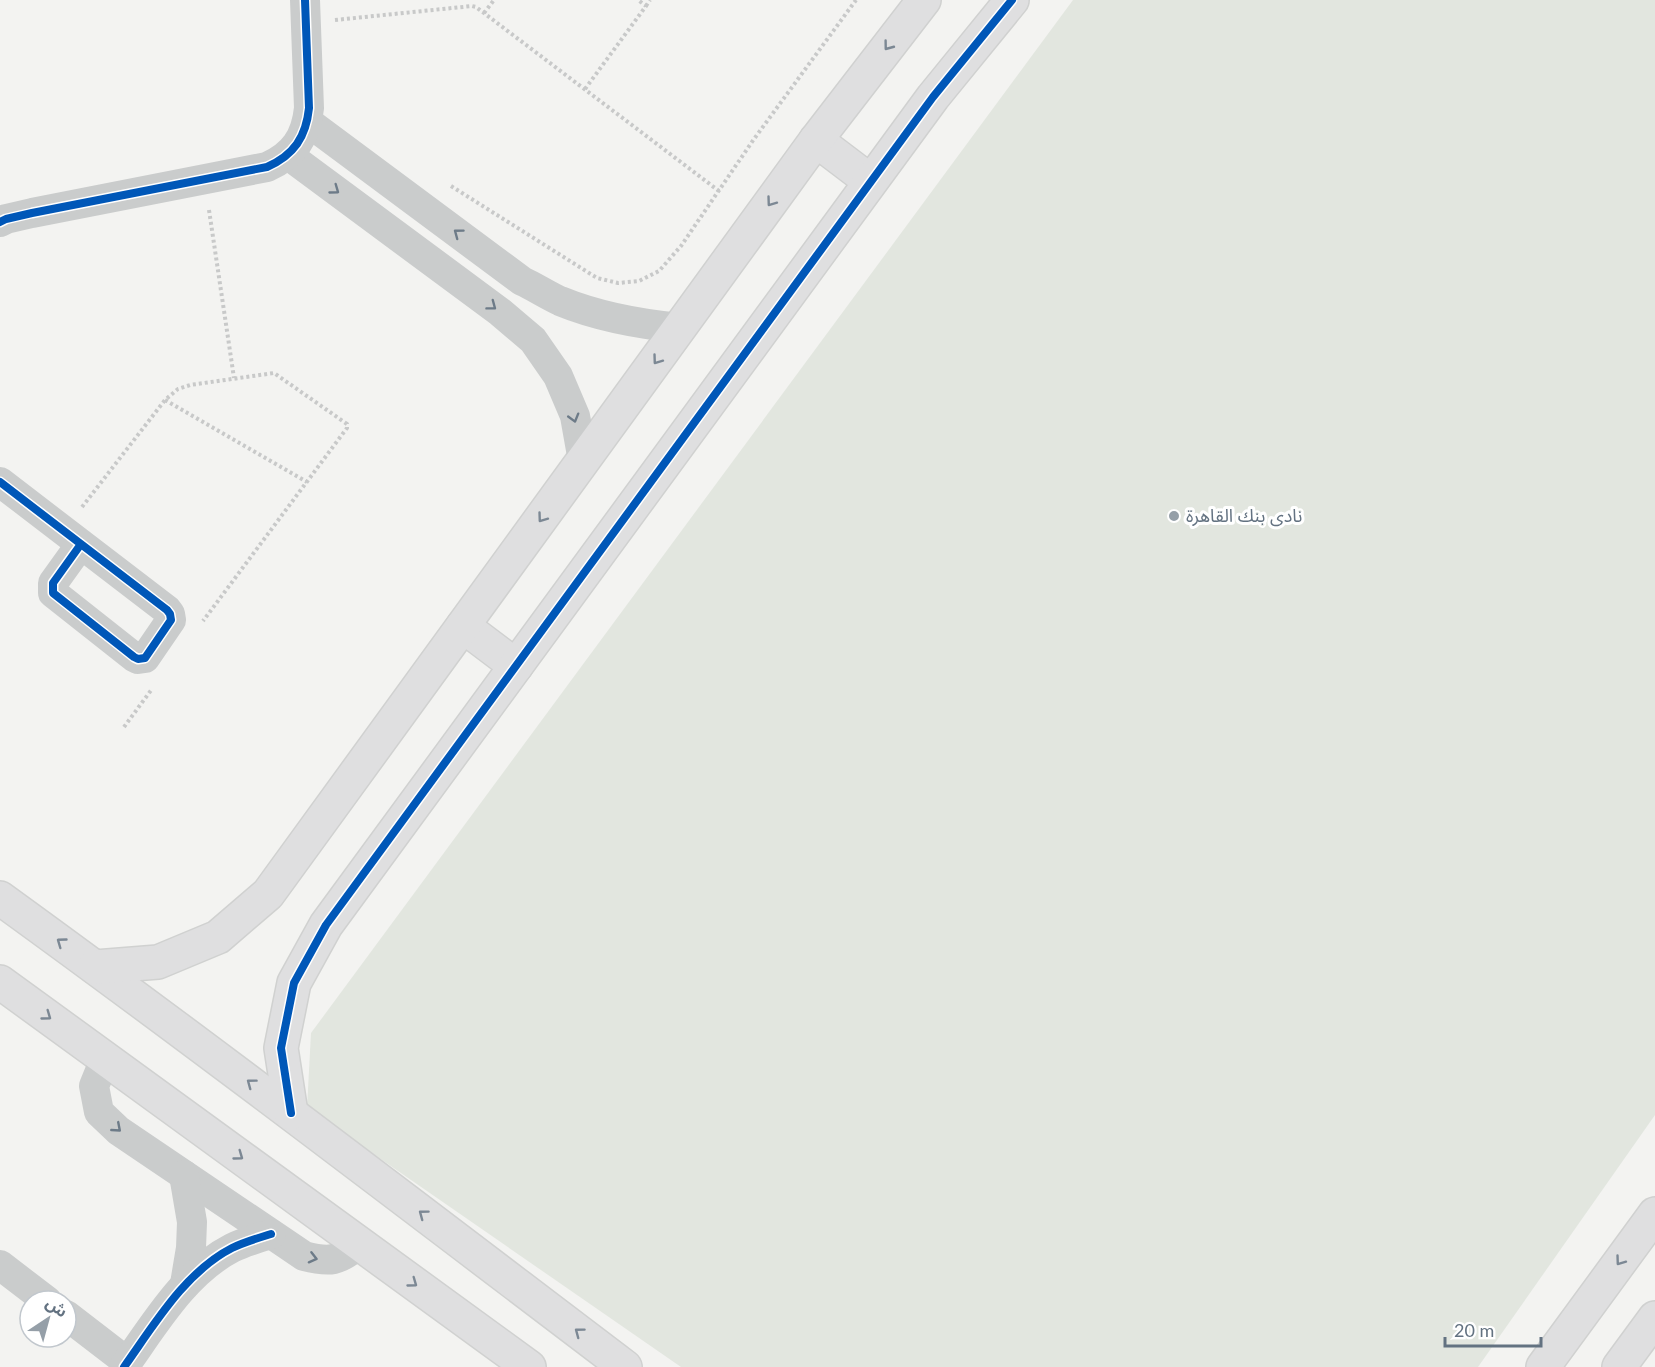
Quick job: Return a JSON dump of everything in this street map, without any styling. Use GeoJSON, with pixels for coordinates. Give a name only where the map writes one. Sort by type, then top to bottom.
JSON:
{"type":"FeatureCollection","features":[{"type":"Feature","properties":{"kind":"street"},"geometry":{"type":"LineString","coordinates":[[95,967],[158,962],[218,937],[268,894],[816,140],[924,0]]}},
{"type":"Feature","properties":{"kind":"street"},"geometry":{"type":"LineString","coordinates":[[291,1113],[281,1048],[294,983],[326,926],[870,181],[933,97],[1012,0]]}},
{"type":"Feature","properties":{"kind":"street"},"geometry":{"type":"LineString","coordinates":[[0,222],[32,213],[267,168],[278,162],[288,155],[300,140],[308,122],[306,11]]}},
{"type":"Feature","properties":{"kind":"street"},"geometry":{"type":"LineString","coordinates":[[308,122],[522,281],[559,300],[598,315],[638,324],[680,328]]}},
{"type":"Feature","properties":{"kind":"street"},"geometry":{"type":"LineString","coordinates":[[816,140],[870,181]]}},
{"type":"Feature","properties":{"kind":"street"},"geometry":{"type":"LineString","coordinates":[[288,155],[500,312],[533,340],[558,376],[575,416],[583,461]]}},
{"type":"Feature","properties":{"kind":"street"},"geometry":{"type":"LineString","coordinates":[[0,482],[72,537]]}},
{"type":"Feature","properties":{"kind":"street"},"geometry":{"type":"LineString","coordinates":[[463,626],[516,666]]}},
{"type":"Feature","properties":{"kind":"street"},"geometry":{"type":"LineString","coordinates":[[0,898],[291,1113],[625,1367]]}},
{"type":"Feature","properties":{"kind":"street"},"geometry":{"type":"LineString","coordinates":[[0,982],[529,1367]]}},
{"type":"Feature","properties":{"kind":"street"},"geometry":{"type":"LineString","coordinates":[[105,1059],[94,1086],[99,1112],[119,1131],[304,1256],[323,1261],[342,1257],[360,1244]]}},
{"type":"Feature","properties":{"kind":"street"},"geometry":{"type":"LineString","coordinates":[[184,1175],[192,1222],[185,1284]]}},
{"type":"Feature","properties":{"kind":"street"},"geometry":{"type":"LineString","coordinates":[[1543,1367],[1655,1214]]}},
{"type":"Feature","properties":{"kind":"street"},"geometry":{"type":"LineString","coordinates":[[78,1325],[126,1364],[185,1284],[210,1262],[233,1247],[271,1234]]}},
{"type":"Feature","properties":{"kind":"street"},"geometry":{"type":"LineString","coordinates":[[0,1265],[31,1289]]}},
{"type":"Feature","properties":{"kind":"street"},"geometry":{"type":"LineString","coordinates":[[1636,1355],[1655,1318]]}},
{"type":"Feature","properties":{"kind":"path"},"geometry":{"type":"LineString","coordinates":[[484,13],[494,0]]}},
{"type":"Feature","properties":{"kind":"path"},"geometry":{"type":"LineString","coordinates":[[638,0],[646,6]]}},
{"type":"Feature","properties":{"kind":"path"},"geometry":{"type":"LineString","coordinates":[[585,89],[650,0]]}},
{"type":"Feature","properties":{"kind":"path"},"geometry":{"type":"LineString","coordinates":[[442,180],[597,278],[618,283],[639,280],[659,271],[681,246],[754,139],[856,0]]}},
{"type":"Feature","properties":{"kind":"path"},"geometry":{"type":"LineString","coordinates":[[306,11],[472,6],[719,191]]}},
{"type":"Feature","properties":{"kind":"path"},"geometry":{"type":"LineString","coordinates":[[204,180],[234,378]]}},
{"type":"Feature","properties":{"kind":"path"},"geometry":{"type":"LineString","coordinates":[[72,537],[165,400],[178,389],[190,385],[274,373],[347,424],[347,428],[203,621]]}},
{"type":"Feature","properties":{"kind":"path"},"geometry":{"type":"LineString","coordinates":[[165,400],[307,482]]}},
{"type":"Feature","properties":{"kind":"path"},"geometry":{"type":"LineString","coordinates":[[124,727],[154,686]]}},
{"type":"Feature","properties":{"kind":"shaded area","name":"نادى بنك القاهرة"},"geometry":{"type":"Polygon","coordinates":[[[1073,0],[1655,0],[1655,1115],[1478,1367],[681,1367],[307,1108],[311,1033],[1073,0]]]}},
{"type":"Feature","properties":{"kind":"cycle path"},"geometry":{"type":"LineString","coordinates":[[0,222],[32,213],[267,167],[285,157],[302,136],[309,108],[305,0]]}},
{"type":"Feature","properties":{"kind":"cycle path"},"geometry":{"type":"LineString","coordinates":[[291,1113],[281,1048],[294,983],[326,925],[933,97],[1012,0]]}},
{"type":"Feature","properties":{"kind":"cycle path"},"geometry":{"type":"LineString","coordinates":[[0,482],[167,610],[171,620],[145,658],[134,657],[53,593],[53,583],[81,544]]}},
{"type":"Feature","properties":{"kind":"cycle path"},"geometry":{"type":"LineString","coordinates":[[124,1367],[159,1317],[185,1285],[200,1271],[215,1258],[232,1248],[271,1234]]}},
{"type":"Feature","properties":{"kind":"place","name":"نادى بنك القاهرة"},"geometry":{"type":"Point","coordinates":[1174,516]}}]}
